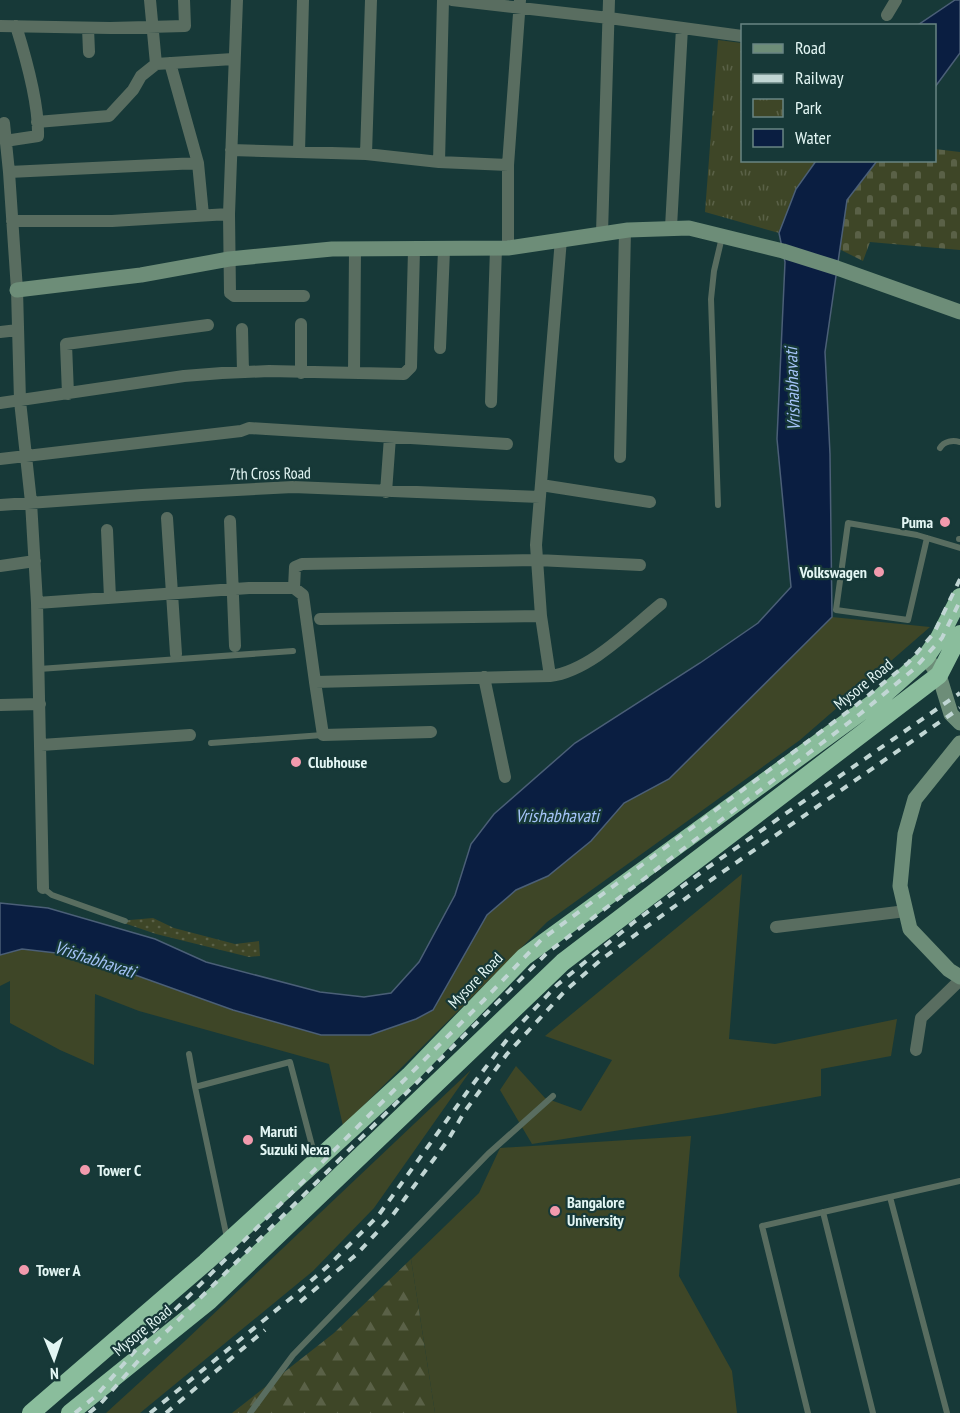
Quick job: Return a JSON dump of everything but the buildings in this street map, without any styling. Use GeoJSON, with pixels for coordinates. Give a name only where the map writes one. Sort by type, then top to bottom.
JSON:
{"type":"FeatureCollection","features":[{"type":"Feature","properties":{"kind":"highway","name":"Mysore Road"},"geometry":{"type":"LineString","coordinates":[[31,1413],[228,1242],[409,1076],[524,957],[880,698],[926,657],[939,638],[960,597]]}},
{"type":"Feature","properties":{"kind":"highway","name":"Mysore Road"},"geometry":{"type":"LineString","coordinates":[[70,1413],[209,1301],[563,962],[939,675],[960,634]]}},
{"type":"Feature","properties":{"kind":"street"},"geometry":{"type":"LineString","coordinates":[[150,0],[156,64]]}},
{"type":"Feature","properties":{"kind":"street"},"geometry":{"type":"LineString","coordinates":[[0,26],[151,28],[185,26],[184,0]]}},
{"type":"Feature","properties":{"kind":"street"},"geometry":{"type":"LineString","coordinates":[[237,0],[229,214],[230,293],[232,296],[304,296]]}},
{"type":"Feature","properties":{"kind":"street"},"geometry":{"type":"LineString","coordinates":[[299,152],[303,0]]}},
{"type":"Feature","properties":{"kind":"street"},"geometry":{"type":"LineString","coordinates":[[366,154],[371,0]]}},
{"type":"Feature","properties":{"kind":"street"},"geometry":{"type":"LineString","coordinates":[[439,162],[443,0]]}},
{"type":"Feature","properties":{"kind":"street"},"geometry":{"type":"LineString","coordinates":[[452,0],[519,4],[741,36]]}},
{"type":"Feature","properties":{"kind":"street"},"geometry":{"type":"LineString","coordinates":[[602,234],[609,0]]}},
{"type":"Feature","properties":{"kind":"street"},"geometry":{"type":"LineString","coordinates":[[887,15],[896,0]]}},
{"type":"Feature","properties":{"kind":"street"},"geometry":{"type":"LineString","coordinates":[[490,402],[519,4]]}},
{"type":"Feature","properties":{"kind":"street"},"geometry":{"type":"LineString","coordinates":[[5,141],[37,137],[37,122],[24,51],[16,26]]}},
{"type":"Feature","properties":{"kind":"street"},"geometry":{"type":"LineString","coordinates":[[670,227],[682,27]]}},
{"type":"Feature","properties":{"kind":"street"},"geometry":{"type":"LineString","coordinates":[[88,28],[89,52]]}},
{"type":"Feature","properties":{"kind":"street"},"geometry":{"type":"LineString","coordinates":[[37,122],[109,116],[133,90],[141,76],[156,64],[233,59]]}},
{"type":"Feature","properties":{"kind":"street"},"geometry":{"type":"LineString","coordinates":[[170,63],[198,163],[203,215]]}},
{"type":"Feature","properties":{"kind":"street"},"geometry":{"type":"LineString","coordinates":[[4,123],[17,290],[20,402],[31,502],[38,603],[43,888]]}},
{"type":"Feature","properties":{"kind":"street"},"geometry":{"type":"LineString","coordinates":[[231,150],[366,154],[439,162],[508,165]]}},
{"type":"Feature","properties":{"kind":"street"},"geometry":{"type":"LineString","coordinates":[[9,172],[198,163]]}},
{"type":"Feature","properties":{"kind":"street"},"geometry":{"type":"LineString","coordinates":[[12,221],[112,221],[229,214]]}},
{"type":"Feature","properties":{"kind":"street"},"geometry":{"type":"LineString","coordinates":[[17,290],[141,275],[229,259],[332,249],[502,248],[670,227],[689,228],[722,235],[783,251],[960,312]]}},
{"type":"Feature","properties":{"kind":"street"},"geometry":{"type":"LineString","coordinates":[[620,457],[625,231]]}},
{"type":"Feature","properties":{"kind":"street"},"geometry":{"type":"LineString","coordinates":[[550,676],[541,616],[536,545],[561,239]]}},
{"type":"Feature","properties":{"kind":"street"},"geometry":{"type":"LineString","coordinates":[[354,373],[355,250]]}},
{"type":"Feature","properties":{"kind":"street"},"geometry":{"type":"LineString","coordinates":[[0,403],[20,402],[184,376],[243,372],[400,375],[411,368],[414,250]]}},
{"type":"Feature","properties":{"kind":"street"},"geometry":{"type":"LineString","coordinates":[[440,348],[444,250]]}},
{"type":"Feature","properties":{"kind":"street"},"geometry":{"type":"LineString","coordinates":[[301,324],[301,373]]}},
{"type":"Feature","properties":{"kind":"street"},"geometry":{"type":"LineString","coordinates":[[68,394],[66,344],[208,325]]}},
{"type":"Feature","properties":{"kind":"street"},"geometry":{"type":"LineString","coordinates":[[242,329],[243,372]]}},
{"type":"Feature","properties":{"kind":"street"},"geometry":{"type":"LineString","coordinates":[[0,332],[18,330]]}},
{"type":"Feature","properties":{"kind":"street"},"geometry":{"type":"LineString","coordinates":[[0,459],[241,431],[249,428],[507,444]]}},
{"type":"Feature","properties":{"kind":"street"},"geometry":{"type":"LineString","coordinates":[[386,492],[390,436]]}},
{"type":"Feature","properties":{"kind":"street","name":"7th Cross Road"},"geometry":{"type":"LineString","coordinates":[[0,506],[31,502],[283,493],[386,492],[541,491],[650,501]]}},
{"type":"Feature","properties":{"kind":"street"},"geometry":{"type":"LineString","coordinates":[[167,518],[176,654]]}},
{"type":"Feature","properties":{"kind":"street"},"geometry":{"type":"LineString","coordinates":[[230,521],[236,646]]}},
{"type":"Feature","properties":{"kind":"street"},"geometry":{"type":"LineString","coordinates":[[107,530],[110,598]]}},
{"type":"Feature","properties":{"kind":"street"},"geometry":{"type":"LineString","coordinates":[[294,588],[295,567],[302,564],[537,560],[640,565]]}},
{"type":"Feature","properties":{"kind":"street"},"geometry":{"type":"LineString","coordinates":[[0,566],[35,561]]}},
{"type":"Feature","properties":{"kind":"street"},"geometry":{"type":"LineString","coordinates":[[38,603],[233,589],[294,588],[303,595],[323,735],[431,732]]}},
{"type":"Feature","properties":{"kind":"street"},"geometry":{"type":"LineString","coordinates":[[315,682],[563,674],[589,662],[661,604]]}},
{"type":"Feature","properties":{"kind":"street"},"geometry":{"type":"LineString","coordinates":[[320,619],[541,616]]}},
{"type":"Feature","properties":{"kind":"street"},"geometry":{"type":"LineString","coordinates":[[926,657],[939,675],[951,714],[960,723]]}},
{"type":"Feature","properties":{"kind":"street"},"geometry":{"type":"LineString","coordinates":[[484,677],[505,777]]}},
{"type":"Feature","properties":{"kind":"street"},"geometry":{"type":"LineString","coordinates":[[0,705],[40,704]]}},
{"type":"Feature","properties":{"kind":"street"},"geometry":{"type":"LineString","coordinates":[[41,746],[190,735]]}},
{"type":"Feature","properties":{"kind":"street"},"geometry":{"type":"LineString","coordinates":[[916,1050],[921,1018],[960,978],[949,970],[910,929],[900,886],[905,834],[915,799],[960,743]]}},
{"type":"Feature","properties":{"kind":"street"},"geometry":{"type":"LineString","coordinates":[[776,927],[906,910]]}},
{"type":"Feature","properties":{"kind":"lane"},"geometry":{"type":"LineString","coordinates":[[718,505],[711,299],[722,235]]}},
{"type":"Feature","properties":{"kind":"lane"},"geometry":{"type":"LineString","coordinates":[[940,448],[951,441],[960,442]]}},
{"type":"Feature","properties":{"kind":"lane"},"geometry":{"type":"LineString","coordinates":[[927,538],[908,620],[836,610],[848,523],[927,538],[960,548]]}},
{"type":"Feature","properties":{"kind":"lane"},"geometry":{"type":"LineString","coordinates":[[39,669],[293,651]]}},
{"type":"Feature","properties":{"kind":"lane"},"geometry":{"type":"LineString","coordinates":[[211,743],[323,735]]}},
{"type":"Feature","properties":{"kind":"lane"},"geometry":{"type":"LineString","coordinates":[[43,888],[52,895],[125,921]]}},
{"type":"Feature","properties":{"kind":"lane"},"geometry":{"type":"LineString","coordinates":[[189,1054],[228,1242]]}},
{"type":"Feature","properties":{"kind":"lane"},"geometry":{"type":"LineString","coordinates":[[195,1087],[290,1062],[316,1161]]}},
{"type":"Feature","properties":{"kind":"lane"},"geometry":{"type":"LineString","coordinates":[[250,1413],[292,1355],[488,1154],[553,1096]]}},
{"type":"Feature","properties":{"kind":"lane"},"geometry":{"type":"LineString","coordinates":[[808,1413],[762,1226],[960,1180]]}},
{"type":"Feature","properties":{"kind":"lane"},"geometry":{"type":"LineString","coordinates":[[890,1197],[947,1413]]}},
{"type":"Feature","properties":{"kind":"lane"},"geometry":{"type":"LineString","coordinates":[[824,1212],[873,1413]]}},
{"type":"Feature","properties":{"kind":"green space"},"geometry":{"type":"Polygon","coordinates":[[[718,40],[741,43],[741,162],[815,162],[796,189],[779,233],[705,212],[718,40]]]}},
{"type":"Feature","properties":{"kind":"green space"},"geometry":{"type":"Polygon","coordinates":[[[936,149],[960,152],[960,250],[870,242],[863,261],[839,249],[847,200],[876,162],[936,162],[936,149]]]}},
{"type":"Feature","properties":{"kind":"green space"},"geometry":{"type":"Polygon","coordinates":[[[832,617],[930,627],[800,740],[547,922],[343,1126],[329,1064],[139,1011],[95,994],[94,1065],[10,1023],[10,981],[0,986],[0,955],[22,949],[82,956],[233,1010],[321,1035],[370,1035],[416,1019],[433,1010],[487,915],[516,890],[548,876],[591,841],[624,803],[669,779],[832,617]]]}},
{"type":"Feature","properties":{"kind":"green space"},"geometry":{"type":"Polygon","coordinates":[[[742,874],[729,1039],[775,1044],[897,1019],[891,1056],[821,1069],[821,1096],[532,1144],[500,1090],[516,1066],[545,1098],[581,1111],[612,1060],[545,1036],[742,874]]]}},
{"type":"Feature","properties":{"kind":"green space"},"geometry":{"type":"Polygon","coordinates":[[[153,918],[174,928],[235,944],[259,941],[260,956],[249,957],[156,934],[118,921],[153,918]]]}},
{"type":"Feature","properties":{"kind":"green space"},"geometry":{"type":"Polygon","coordinates":[[[471,1070],[374,1208],[313,1271],[140,1413],[106,1413],[186,1340],[471,1070]]]}},
{"type":"Feature","properties":{"kind":"green space","name":"Bangalore University"},"geometry":{"type":"Polygon","coordinates":[[[691,1136],[679,1276],[732,1371],[737,1413],[435,1413],[411,1259],[479,1193],[500,1148],[691,1136]]]}},
{"type":"Feature","properties":{"kind":"green space"},"geometry":{"type":"Polygon","coordinates":[[[411,1259],[435,1413],[232,1413],[334,1333],[411,1259]]]}},
{"type":"Feature","properties":{"kind":"water"},"geometry":{"type":"Polygon","coordinates":[[[955,0],[960,0],[960,53],[936,86],[936,24],[919,24],[955,0]]]}},
{"type":"Feature","properties":{"kind":"water","name":"Vrishabhavati"},"geometry":{"type":"Polygon","coordinates":[[[815,162],[876,162],[847,200],[825,352],[830,454],[832,617],[669,779],[624,803],[591,841],[548,876],[516,890],[487,915],[433,1010],[416,1019],[370,1035],[321,1035],[233,1010],[82,956],[22,949],[0,955],[0,903],[48,908],[155,939],[206,962],[320,992],[364,997],[391,993],[419,962],[455,895],[471,844],[494,814],[575,743],[758,623],[791,587],[777,439],[785,262],[779,233],[796,189],[815,162]]]}},
{"type":"Feature","properties":{"kind":"railway"},"geometry":{"type":"LineString","coordinates":[[75,1413],[97,1395],[140,1345],[541,940],[854,707],[908,663],[934,633],[960,579]]}},
{"type":"Feature","properties":{"kind":"railway"},"geometry":{"type":"LineString","coordinates":[[89,1413],[101,1403],[146,1352],[547,953],[860,714],[914,669],[942,638],[960,601]]}},
{"type":"Feature","properties":{"kind":"railway"},"geometry":{"type":"LineString","coordinates":[[150,1413],[296,1294],[378,1216],[512,1033],[557,985],[634,922],[707,868],[960,693]]}},
{"type":"Feature","properties":{"kind":"railway"},"geometry":{"type":"LineString","coordinates":[[300,1302],[357,1254],[392,1216],[507,1054],[566,990],[602,959],[711,880],[960,708]]}},
{"type":"Feature","properties":{"kind":"railway"},"geometry":{"type":"LineString","coordinates":[[166,1413],[265,1330]]}},
{"type":"Feature","properties":{"kind":"place","name":"Puma"},"geometry":{"type":"Point","coordinates":[945,522]}},
{"type":"Feature","properties":{"kind":"place","name":"Volkswagen"},"geometry":{"type":"Point","coordinates":[879,572]}},
{"type":"Feature","properties":{"kind":"place","name":"Clubhouse"},"geometry":{"type":"Point","coordinates":[296,762]}},
{"type":"Feature","properties":{"kind":"place","name":"Maruti Suzuki Nexa"},"geometry":{"type":"Point","coordinates":[248,1140]}},
{"type":"Feature","properties":{"kind":"place","name":"Tower C"},"geometry":{"type":"Point","coordinates":[85,1170]}},
{"type":"Feature","properties":{"kind":"place","name":"Bangalore University"},"geometry":{"type":"Point","coordinates":[555,1211]}},
{"type":"Feature","properties":{"kind":"place","name":"Tower A"},"geometry":{"type":"Point","coordinates":[24,1270]}}]}
